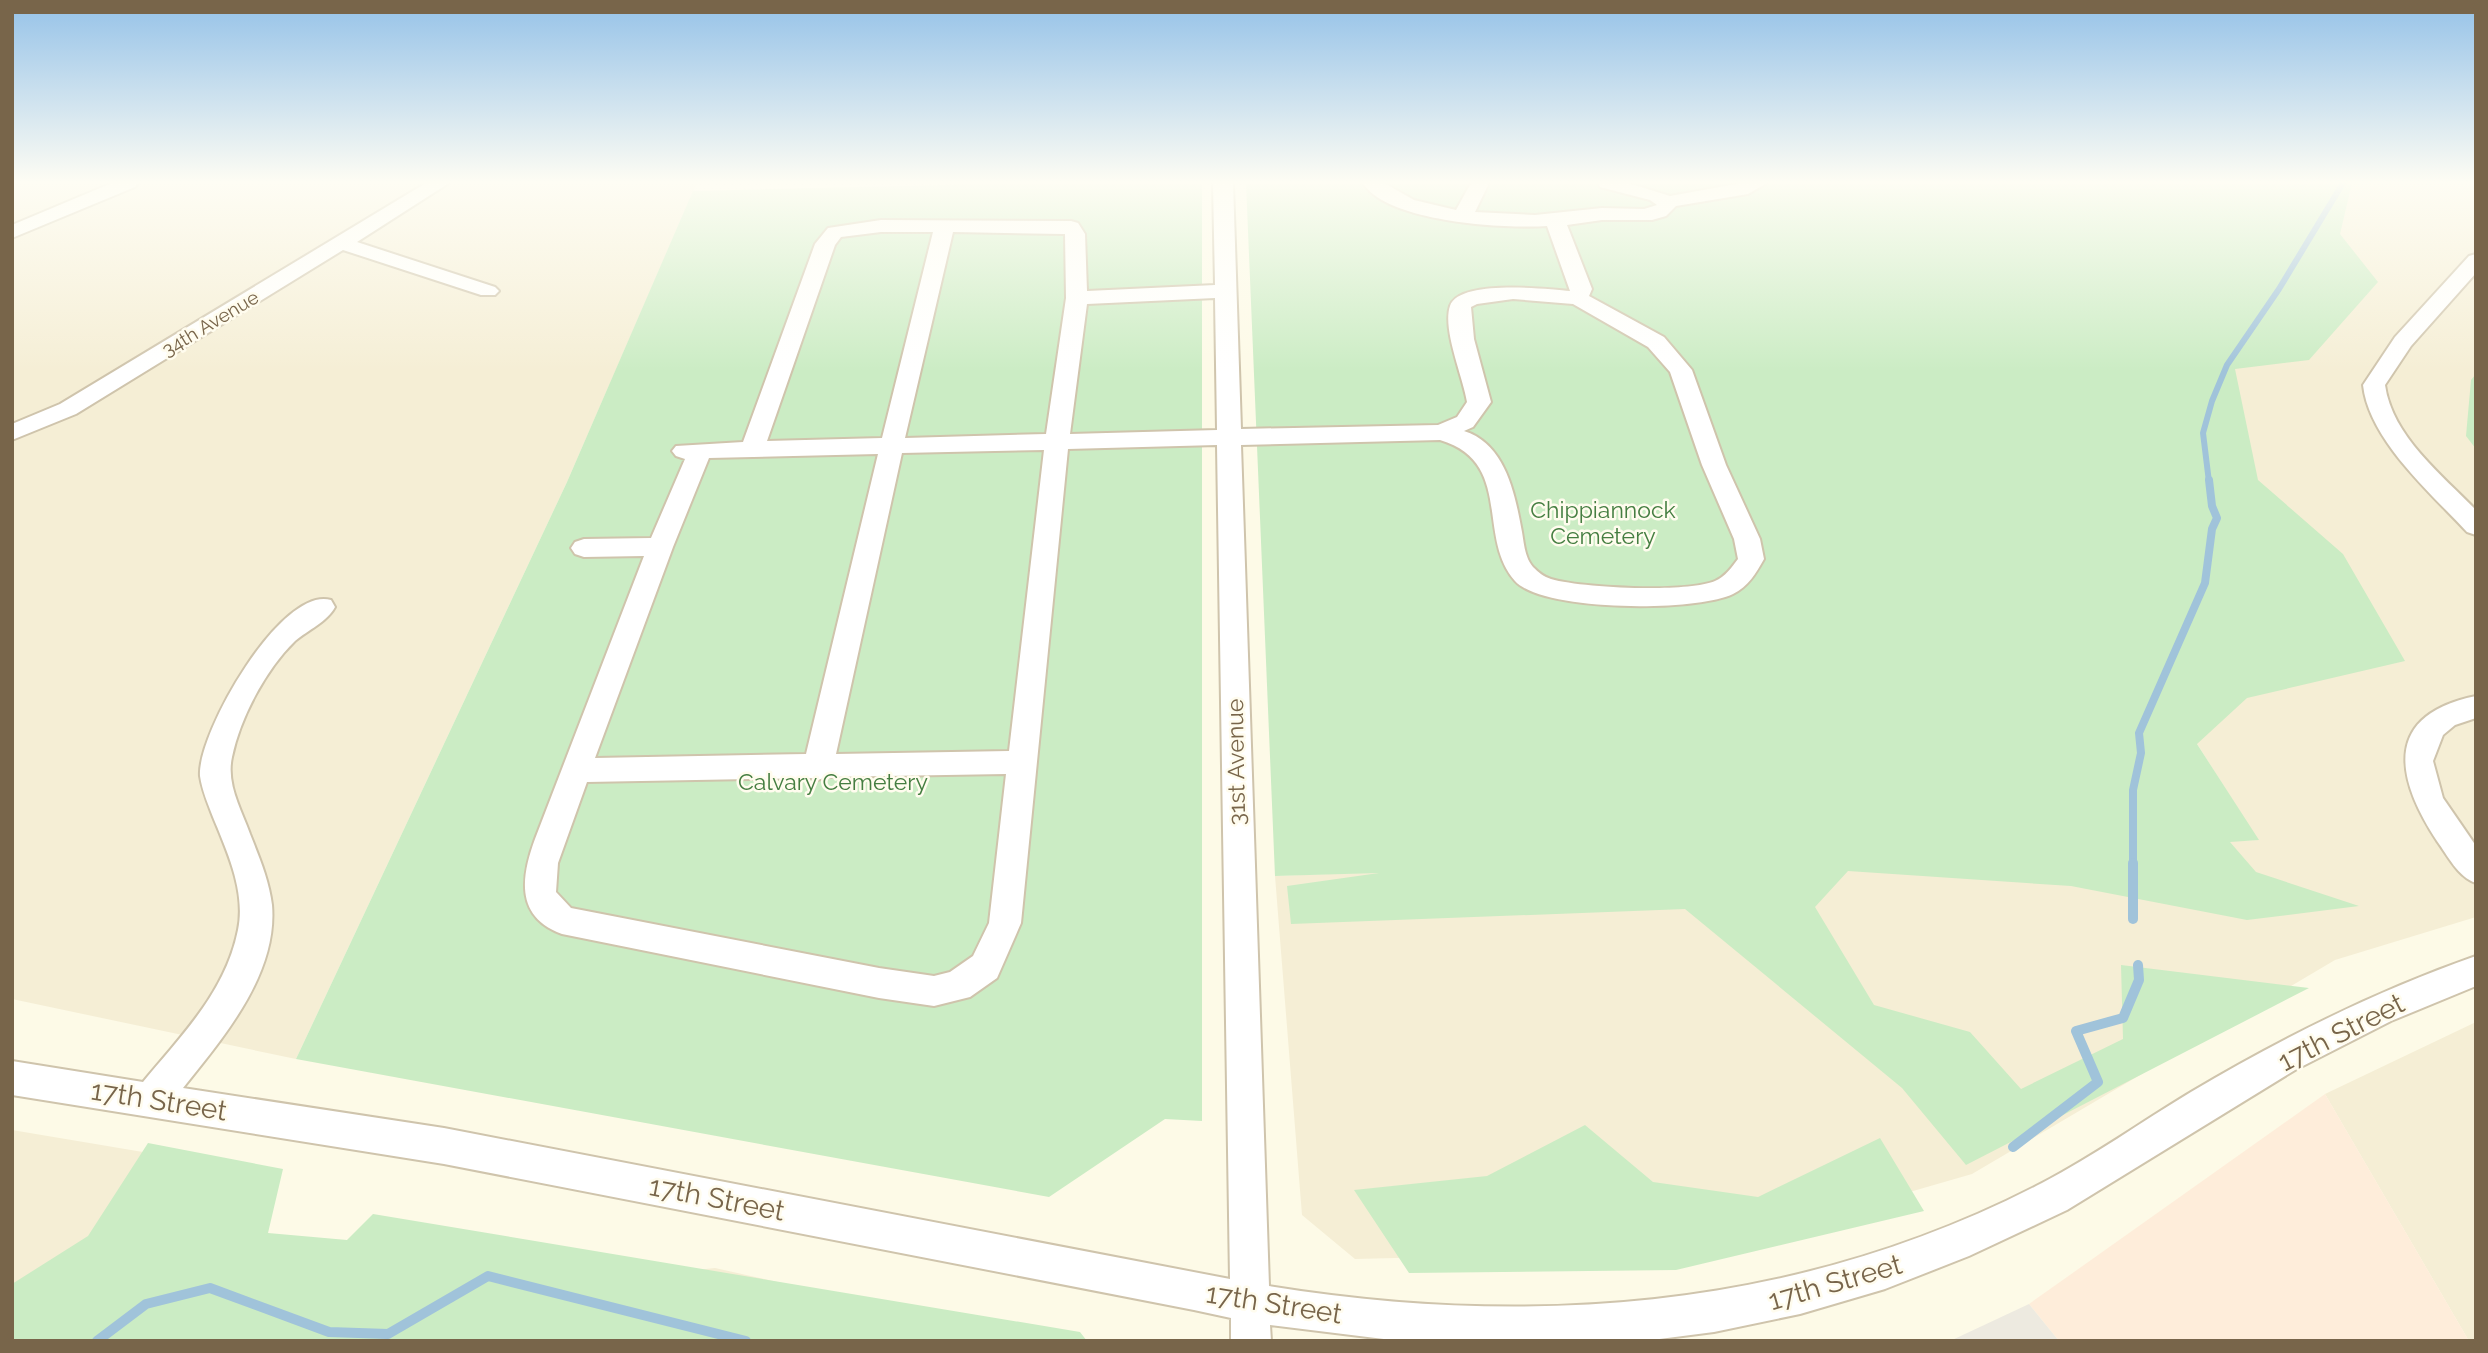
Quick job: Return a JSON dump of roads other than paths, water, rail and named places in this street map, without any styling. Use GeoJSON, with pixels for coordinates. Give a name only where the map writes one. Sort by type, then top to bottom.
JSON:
{"type":"FeatureCollection","features":[{"type":"Feature","properties":{"kind":"street","name":"34th Avenue"},"geometry":{"type":"LineString","coordinates":[[12,433],[68,409],[335,246]]}},
{"type":"Feature","properties":{"kind":"street"},"geometry":{"type":"LineString","coordinates":[[350,246],[488,290]]}},
{"type":"Feature","properties":{"kind":"street"},"geometry":{"type":"LineString","coordinates":[[752,449],[826,246]]}},
{"type":"Feature","properties":{"kind":"street"},"geometry":{"type":"LineString","coordinates":[[818,768],[939,246]]}},
{"type":"Feature","properties":{"kind":"street"},"geometry":{"type":"LineString","coordinates":[[1075,246],[1077,298],[1057,443],[1005,923],[996,948],[985,967],[958,986],[934,991],[879,983],[562,920],[540,898],[537,875],[660,547],[692,451],[1057,443],[1230,435],[1441,432],[1458,435],[1473,444],[1494,467],[1516,560],[1523,574],[1538,584],[1557,590],[1600,594],[1688,593],[1721,589],[1739,578],[1751,559],[1747,539],[1714,465],[1681,370],[1656,342],[1578,298],[1513,292],[1471,298],[1461,305],[1458,314],[1477,380],[1479,402],[1465,422],[1441,432]]}},
{"type":"Feature","properties":{"kind":"street","name":"31st Avenue"},"geometry":{"type":"LineString","coordinates":[[1225,246],[1252,1323]]}},
{"type":"Feature","properties":{"kind":"street"},"geometry":{"type":"LineString","coordinates":[[1565,246],[1581,289],[1578,298]]}},
{"type":"Feature","properties":{"kind":"street"},"geometry":{"type":"LineString","coordinates":[[2476,260],[2413,329],[2374,383],[2375,397],[2389,428],[2476,526]]}},
{"type":"Feature","properties":{"kind":"street"},"geometry":{"type":"LineString","coordinates":[[1077,298],[1226,291]]}},
{"type":"Feature","properties":{"kind":"street"},"geometry":{"type":"LineString","coordinates":[[584,548],[660,547]]}},
{"type":"Feature","properties":{"kind":"street"},"geometry":{"type":"LineString","coordinates":[[152,1098],[225,1008],[237,983],[255,928],[256,907],[251,882],[215,774],[216,755],[238,704],[265,660],[281,639],[322,607]]}},
{"type":"Feature","properties":{"kind":"street"},"geometry":{"type":"LineString","coordinates":[[2476,707],[2456,710],[2440,721],[2428,733],[2417,758],[2420,779],[2433,806],[2476,870]]}},
{"type":"Feature","properties":{"kind":"street"},"geometry":{"type":"LineString","coordinates":[[576,770],[818,768],[1024,762]]}},
{"type":"Feature","properties":{"kind":"street","name":"17th Street"},"geometry":{"type":"LineString","coordinates":[[12,1078],[444,1146],[1195,1290],[1252,1323],[1426,1325],[1504,1329],[1613,1325],[1696,1316],[1782,1301],[1860,1278],[1960,1241],[2056,1196],[2224,1092],[2323,1039],[2435,985],[2476,971]]}},
{"type":"Feature","properties":{"kind":"waterway"},"geometry":{"type":"LineString","coordinates":[[2209,482],[2203,433],[2212,401],[2227,365],[2305,246]]}},
{"type":"Feature","properties":{"kind":"waterway"},"geometry":{"type":"LineString","coordinates":[[2133,919],[2133,790],[2141,753],[2139,733],[2205,583],[2212,529],[2217,518],[2212,506],[2209,480]]}},
{"type":"Feature","properties":{"kind":"waterway"},"geometry":{"type":"LineString","coordinates":[[2013,1147],[2098,1082],[2076,1031],[2123,1018],[2139,980],[2138,965]]}},
{"type":"Feature","properties":{"kind":"waterway"},"geometry":{"type":"LineString","coordinates":[[97,1341],[146,1304],[210,1288],[329,1332],[388,1334],[488,1276],[746,1341]]}},
{"type":"Feature","properties":{"kind":"park label","name":"Chippiannock Cemetery"},"geometry":{"type":"Point","coordinates":[1603,523]}},
{"type":"Feature","properties":{"kind":"park label","name":"Calvary Cemetery"},"geometry":{"type":"Point","coordinates":[833,782]}}]}
